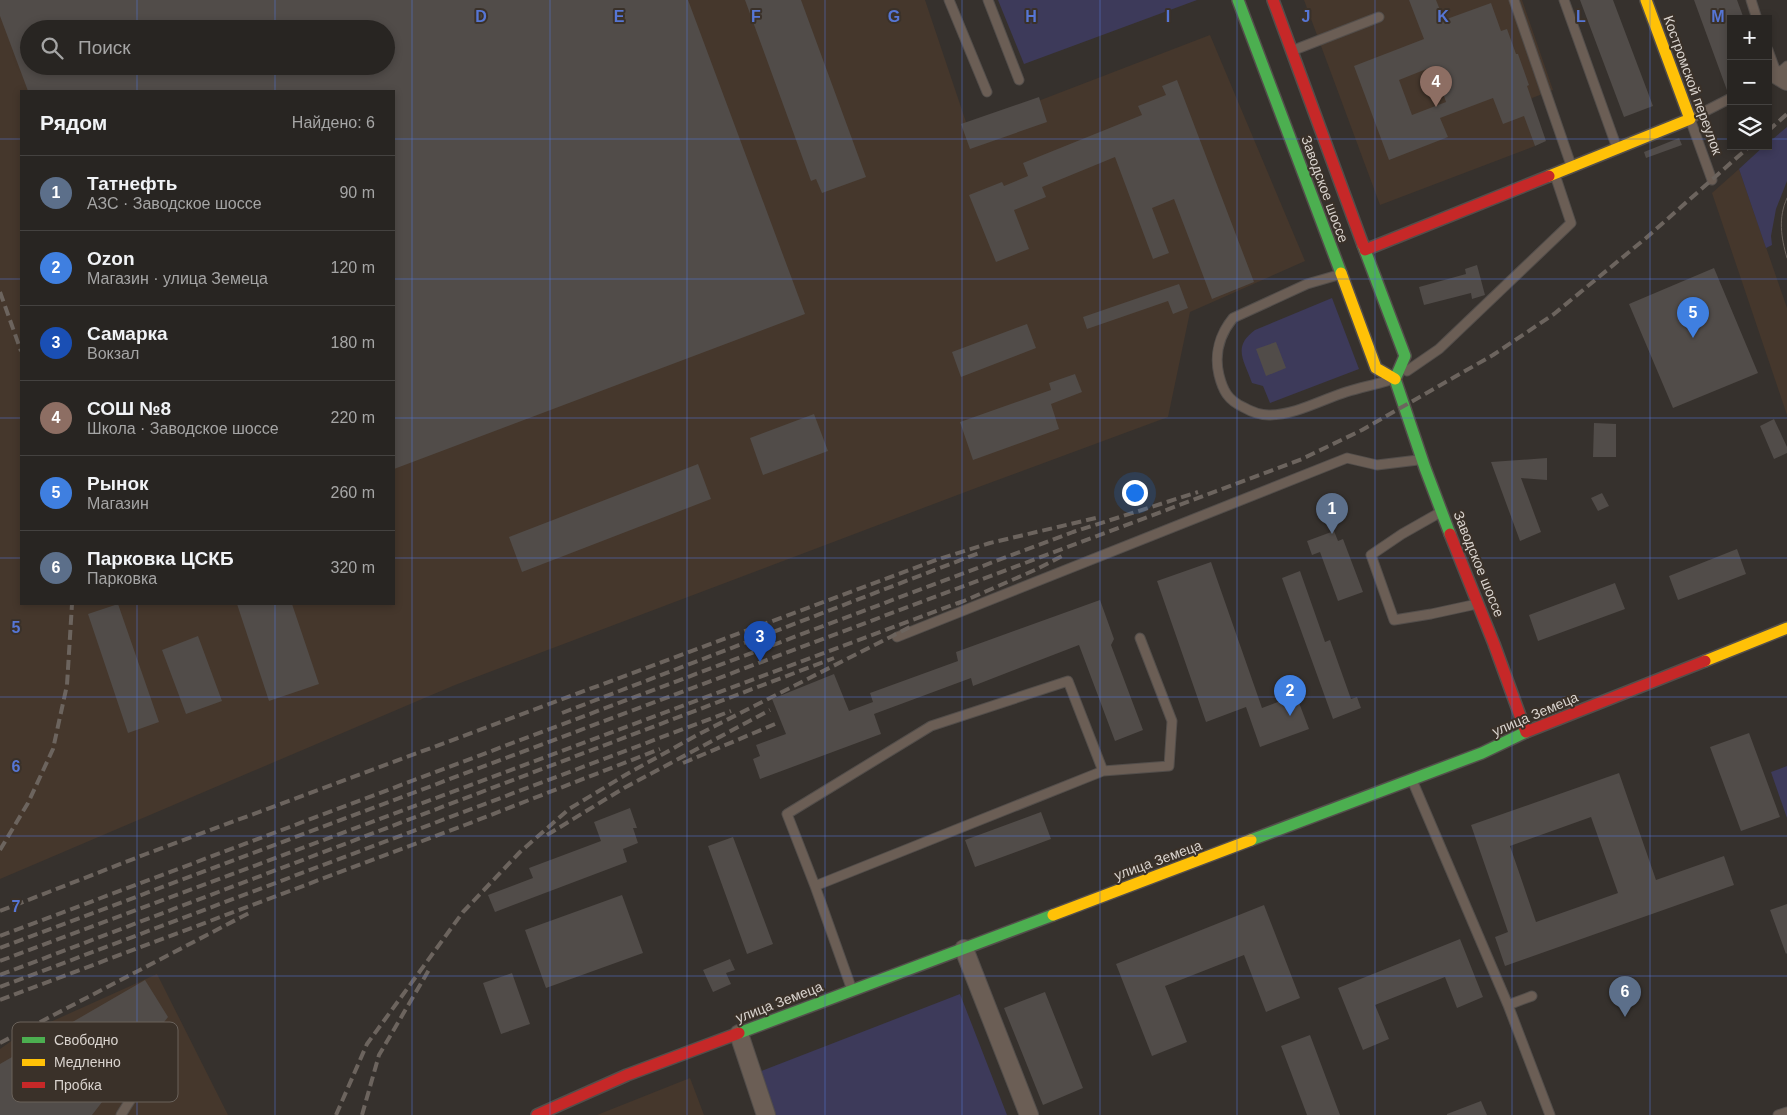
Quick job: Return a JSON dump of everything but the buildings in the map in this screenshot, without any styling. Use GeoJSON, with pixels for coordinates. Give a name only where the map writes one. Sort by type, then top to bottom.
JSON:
{"type":"FeatureCollection","features":[{"type":"Feature","properties":{"kind":"street","name":"Заводское шоссе"},"geometry":{"type":"LineString","coordinates":[[1238,0],[1376,368],[1395,379]]}},
{"type":"Feature","properties":{"kind":"street","name":"Заводское шоссе"},"geometry":{"type":"LineString","coordinates":[[1273,0],[1405,356],[1395,379],[1421,460],[1512,688],[1526,732]]}},
{"type":"Feature","properties":{"kind":"street","name":"Костромской переулок"},"geometry":{"type":"LineString","coordinates":[[1646,0],[1690,119]]}},
{"type":"Feature","properties":{"kind":"street"},"geometry":{"type":"LineString","coordinates":[[1365,250],[1690,119]]}},
{"type":"Feature","properties":{"kind":"street","name":"улица Земеца"},"geometry":{"type":"LineString","coordinates":[[537,1115],[627,1075],[1482,753],[1526,732],[1787,628]]}},
{"type":"Feature","properties":{"kind":"street"},"geometry":{"type":"LineString","coordinates":[[964,949],[1029,1115]]}},
{"type":"Feature","properties":{"kind":"street"},"geometry":{"type":"LineString","coordinates":[[739,1034],[766,1115]]}},
{"type":"Feature","properties":{"kind":"lane"},"geometry":{"type":"LineString","coordinates":[[948,0],[987,92]]}},
{"type":"Feature","properties":{"kind":"lane"},"geometry":{"type":"LineString","coordinates":[[988,0],[1019,80]]}},
{"type":"Feature","properties":{"kind":"lane"},"geometry":{"type":"LineString","coordinates":[[1514,0],[1572,167]]}},
{"type":"Feature","properties":{"kind":"lane"},"geometry":{"type":"LineString","coordinates":[[1564,0],[1617,148]]}},
{"type":"Feature","properties":{"kind":"lane"},"geometry":{"type":"LineString","coordinates":[[1751,0],[1756,15]]}},
{"type":"Feature","properties":{"kind":"lane"},"geometry":{"type":"LineString","coordinates":[[1291,51],[1378,17]]}},
{"type":"Feature","properties":{"kind":"lane"},"geometry":{"type":"LineString","coordinates":[[1772,58],[1780,75]]}},
{"type":"Feature","properties":{"kind":"lane"},"geometry":{"type":"LineString","coordinates":[[1690,119],[1727,100]]}},
{"type":"Feature","properties":{"kind":"lane","name":"Костромской переулок"},"geometry":{"type":"LineString","coordinates":[[1690,119],[1712,180]]}},
{"type":"Feature","properties":{"kind":"lane"},"geometry":{"type":"LineString","coordinates":[[1340,274],[1308,284],[1233,318],[1226,327],[1218,345],[1217,364],[1221,383],[1231,401],[1268,415],[1289,412],[1346,392],[1395,379],[1439,349],[1571,223],[1555,174]]}},
{"type":"Feature","properties":{"kind":"lane"},"geometry":{"type":"LineString","coordinates":[[897,637],[1347,458],[1377,465],[1421,460]]}},
{"type":"Feature","properties":{"kind":"lane"},"geometry":{"type":"LineString","coordinates":[[1442,512],[1402,534],[1371,556],[1394,620],[1478,604]]}},
{"type":"Feature","properties":{"kind":"lane"},"geometry":{"type":"LineString","coordinates":[[815,886],[1104,770],[1169,766],[1172,721],[1140,638]]}},
{"type":"Feature","properties":{"kind":"lane"},"geometry":{"type":"LineString","coordinates":[[852,990],[787,814],[931,726],[1068,681],[1104,770]]}},
{"type":"Feature","properties":{"kind":"lane"},"geometry":{"type":"LineString","coordinates":[[1412,780],[1508,1005],[1550,1115]]}},
{"type":"Feature","properties":{"kind":"lane"},"geometry":{"type":"LineString","coordinates":[[1508,1005],[1532,996]]}},
{"type":"Feature","properties":{"kind":"lane"},"geometry":{"type":"LineString","coordinates":[[121,1115],[129,1102]]}},
{"type":"Feature","properties":{"kind":"lane"},"geometry":{"type":"LineString","coordinates":[[1778,1115],[1787,1112]]}},
{"type":"Feature","properties":{"kind":"shaded area"},"geometry":{"type":"Polygon","coordinates":[[[0,0],[925,0],[968,128],[1210,35],[1305,261],[1190,312],[1168,417],[455,685],[0,879],[0,0]]]}},
{"type":"Feature","properties":{"kind":"shaded area"},"geometry":{"type":"Polygon","coordinates":[[[998,0],[1197,0],[1024,64],[998,0]]]}},
{"type":"Feature","properties":{"kind":"shaded area"},"geometry":{"type":"Polygon","coordinates":[[[1304,0],[1522,0],[1553,90],[1532,98],[1525,116],[1535,146],[1380,205],[1304,0]]]}},
{"type":"Feature","properties":{"kind":"shaded area"},"geometry":{"type":"Polygon","coordinates":[[[1787,127],[1787,181],[1776,209],[1771,236],[1772,245],[1766,248],[1739,169],[1760,150],[1772,150],[1772,140],[1787,127]]]}},
{"type":"Feature","properties":{"kind":"shaded area"},"geometry":{"type":"Polygon","coordinates":[[[1739,169],[1787,308],[1787,415],[1712,193],[1739,169]]]}},
{"type":"Feature","properties":{"kind":"shaded area"},"geometry":{"type":"Polygon","coordinates":[[[1332,298],[1359,369],[1270,403],[1263,386],[1252,383],[1243,361],[1242,348],[1244,342],[1255,330],[1332,298]]]}},
{"type":"Feature","properties":{"kind":"shaded area"},"geometry":{"type":"Polygon","coordinates":[[[1787,766],[1787,818],[1771,772],[1787,766]]]}},
{"type":"Feature","properties":{"kind":"shaded area"},"geometry":{"type":"Polygon","coordinates":[[[157,974],[228,1115],[0,1115],[0,1049],[12,1041],[12,1102],[178,1102],[178,1022],[50,1022],[157,974]]]}},
{"type":"Feature","properties":{"kind":"shaded area"},"geometry":{"type":"Polygon","coordinates":[[[960,994],[1007,1115],[775,1115],[759,1072],[960,994]]]}},
{"type":"Feature","properties":{"kind":"shaded area"},"geometry":{"type":"Polygon","coordinates":[[[690,1078],[704,1115],[597,1115],[690,1078]]]}},
{"type":"Feature","properties":{"kind":"tram line"},"geometry":{"type":"LineString","coordinates":[[1787,198],[1781,220],[1783,243],[1787,258]]}},
{"type":"Feature","properties":{"kind":"railway"},"geometry":{"type":"LineString","coordinates":[[1772,127],[1787,114]]}},
{"type":"Feature","properties":{"kind":"railway"},"geometry":{"type":"LineString","coordinates":[[0,948],[1302,459],[1362,430],[1493,355],[1554,314],[1646,238],[1745,150]]}},
{"type":"Feature","properties":{"kind":"railway"},"geometry":{"type":"LineString","coordinates":[[0,292],[20,348]]}},
{"type":"Feature","properties":{"kind":"railway"},"geometry":{"type":"LineString","coordinates":[[0,936],[1073,532],[1198,492]]}},
{"type":"Feature","properties":{"kind":"railway"},"geometry":{"type":"LineString","coordinates":[[0,911],[146,854],[939,559],[990,543],[1100,517]]}},
{"type":"Feature","properties":{"kind":"railway"},"geometry":{"type":"LineString","coordinates":[[562,713],[979,553]]}},
{"type":"Feature","properties":{"kind":"railway"},"geometry":{"type":"LineString","coordinates":[[957,604],[1035,570],[1066,554]]}},
{"type":"Feature","properties":{"kind":"railway"},"geometry":{"type":"LineString","coordinates":[[0,961],[963,601]]}},
{"type":"Feature","properties":{"kind":"railway"},"geometry":{"type":"LineString","coordinates":[[0,850],[28,803],[53,749],[67,685],[72,605]]}},
{"type":"Feature","properties":{"kind":"railway"},"geometry":{"type":"LineString","coordinates":[[336,1115],[367,1044],[463,912],[520,852],[569,809],[699,734],[910,627]]}},
{"type":"Feature","properties":{"kind":"railway"},"geometry":{"type":"LineString","coordinates":[[0,975],[834,658]]}},
{"type":"Feature","properties":{"kind":"railway"},"geometry":{"type":"LineString","coordinates":[[547,835],[624,788],[770,710]]}},
{"type":"Feature","properties":{"kind":"railway"},"geometry":{"type":"LineString","coordinates":[[0,987],[731,711]]}},
{"type":"Feature","properties":{"kind":"railway"},"geometry":{"type":"LineString","coordinates":[[683,763],[775,724]]}},
{"type":"Feature","properties":{"kind":"railway"},"geometry":{"type":"LineString","coordinates":[[0,1000],[465,825],[660,749]]}},
{"type":"Feature","properties":{"kind":"railway"},"geometry":{"type":"LineString","coordinates":[[40,1022],[249,913]]}},
{"type":"Feature","properties":{"kind":"railway"},"geometry":{"type":"LineString","coordinates":[[362,1115],[379,1055],[430,968]]}},
{"type":"Feature","properties":{"kind":"railway"},"geometry":{"type":"LineString","coordinates":[[0,1043],[12,1037]]}},
{"type":"Feature","properties":{"kind":"traffic: fast"},"geometry":{"type":"LineString","coordinates":[[1238,0],[1341,273]]}},
{"type":"Feature","properties":{"kind":"traffic: fast"},"geometry":{"type":"LineString","coordinates":[[1363,245],[1405,356],[1395,379],[1450,534]]}},
{"type":"Feature","properties":{"kind":"traffic: fast"},"geometry":{"type":"LineString","coordinates":[[1251,840],[1482,753],[1526,732]]}},
{"type":"Feature","properties":{"kind":"traffic: fast"},"geometry":{"type":"LineString","coordinates":[[739,1033],[1053,915]]}},
{"type":"Feature","properties":{"kind":"traffic: slow"},"geometry":{"type":"LineString","coordinates":[[1549,176],[1690,119],[1646,0]]}},
{"type":"Feature","properties":{"kind":"traffic: slow"},"geometry":{"type":"LineString","coordinates":[[1341,273],[1376,368],[1395,379]]}},
{"type":"Feature","properties":{"kind":"traffic: slow"},"geometry":{"type":"LineString","coordinates":[[1705,661],[1787,628]]}},
{"type":"Feature","properties":{"kind":"traffic: slow"},"geometry":{"type":"LineString","coordinates":[[1053,915],[1251,840]]}},
{"type":"Feature","properties":{"kind":"traffic: jam"},"geometry":{"type":"LineString","coordinates":[[1273,0],[1363,245]]}},
{"type":"Feature","properties":{"kind":"traffic: jam"},"geometry":{"type":"LineString","coordinates":[[1365,250],[1549,176]]}},
{"type":"Feature","properties":{"kind":"traffic: jam"},"geometry":{"type":"LineString","coordinates":[[1450,534],[1494,644],[1526,732],[1705,661]]}},
{"type":"Feature","properties":{"kind":"traffic: jam"},"geometry":{"type":"LineString","coordinates":[[537,1115],[627,1075],[739,1033]]}},
{"type":"Feature","properties":{"kind":"place","name":"СОШ №8"},"geometry":{"type":"Point","coordinates":[1436,107]}},
{"type":"Feature","properties":{"kind":"place","name":"Рынок"},"geometry":{"type":"Point","coordinates":[1693,338]}},
{"type":"Feature","properties":{"kind":"place","name":"Татнефть"},"geometry":{"type":"Point","coordinates":[1332,534]}},
{"type":"Feature","properties":{"kind":"place","name":"Самарка"},"geometry":{"type":"Point","coordinates":[760,662]}},
{"type":"Feature","properties":{"kind":"place","name":"Ozon"},"geometry":{"type":"Point","coordinates":[1290,716]}},
{"type":"Feature","properties":{"kind":"place","name":"Парковка ЦСКБ"},"geometry":{"type":"Point","coordinates":[1625,1017]}}]}
